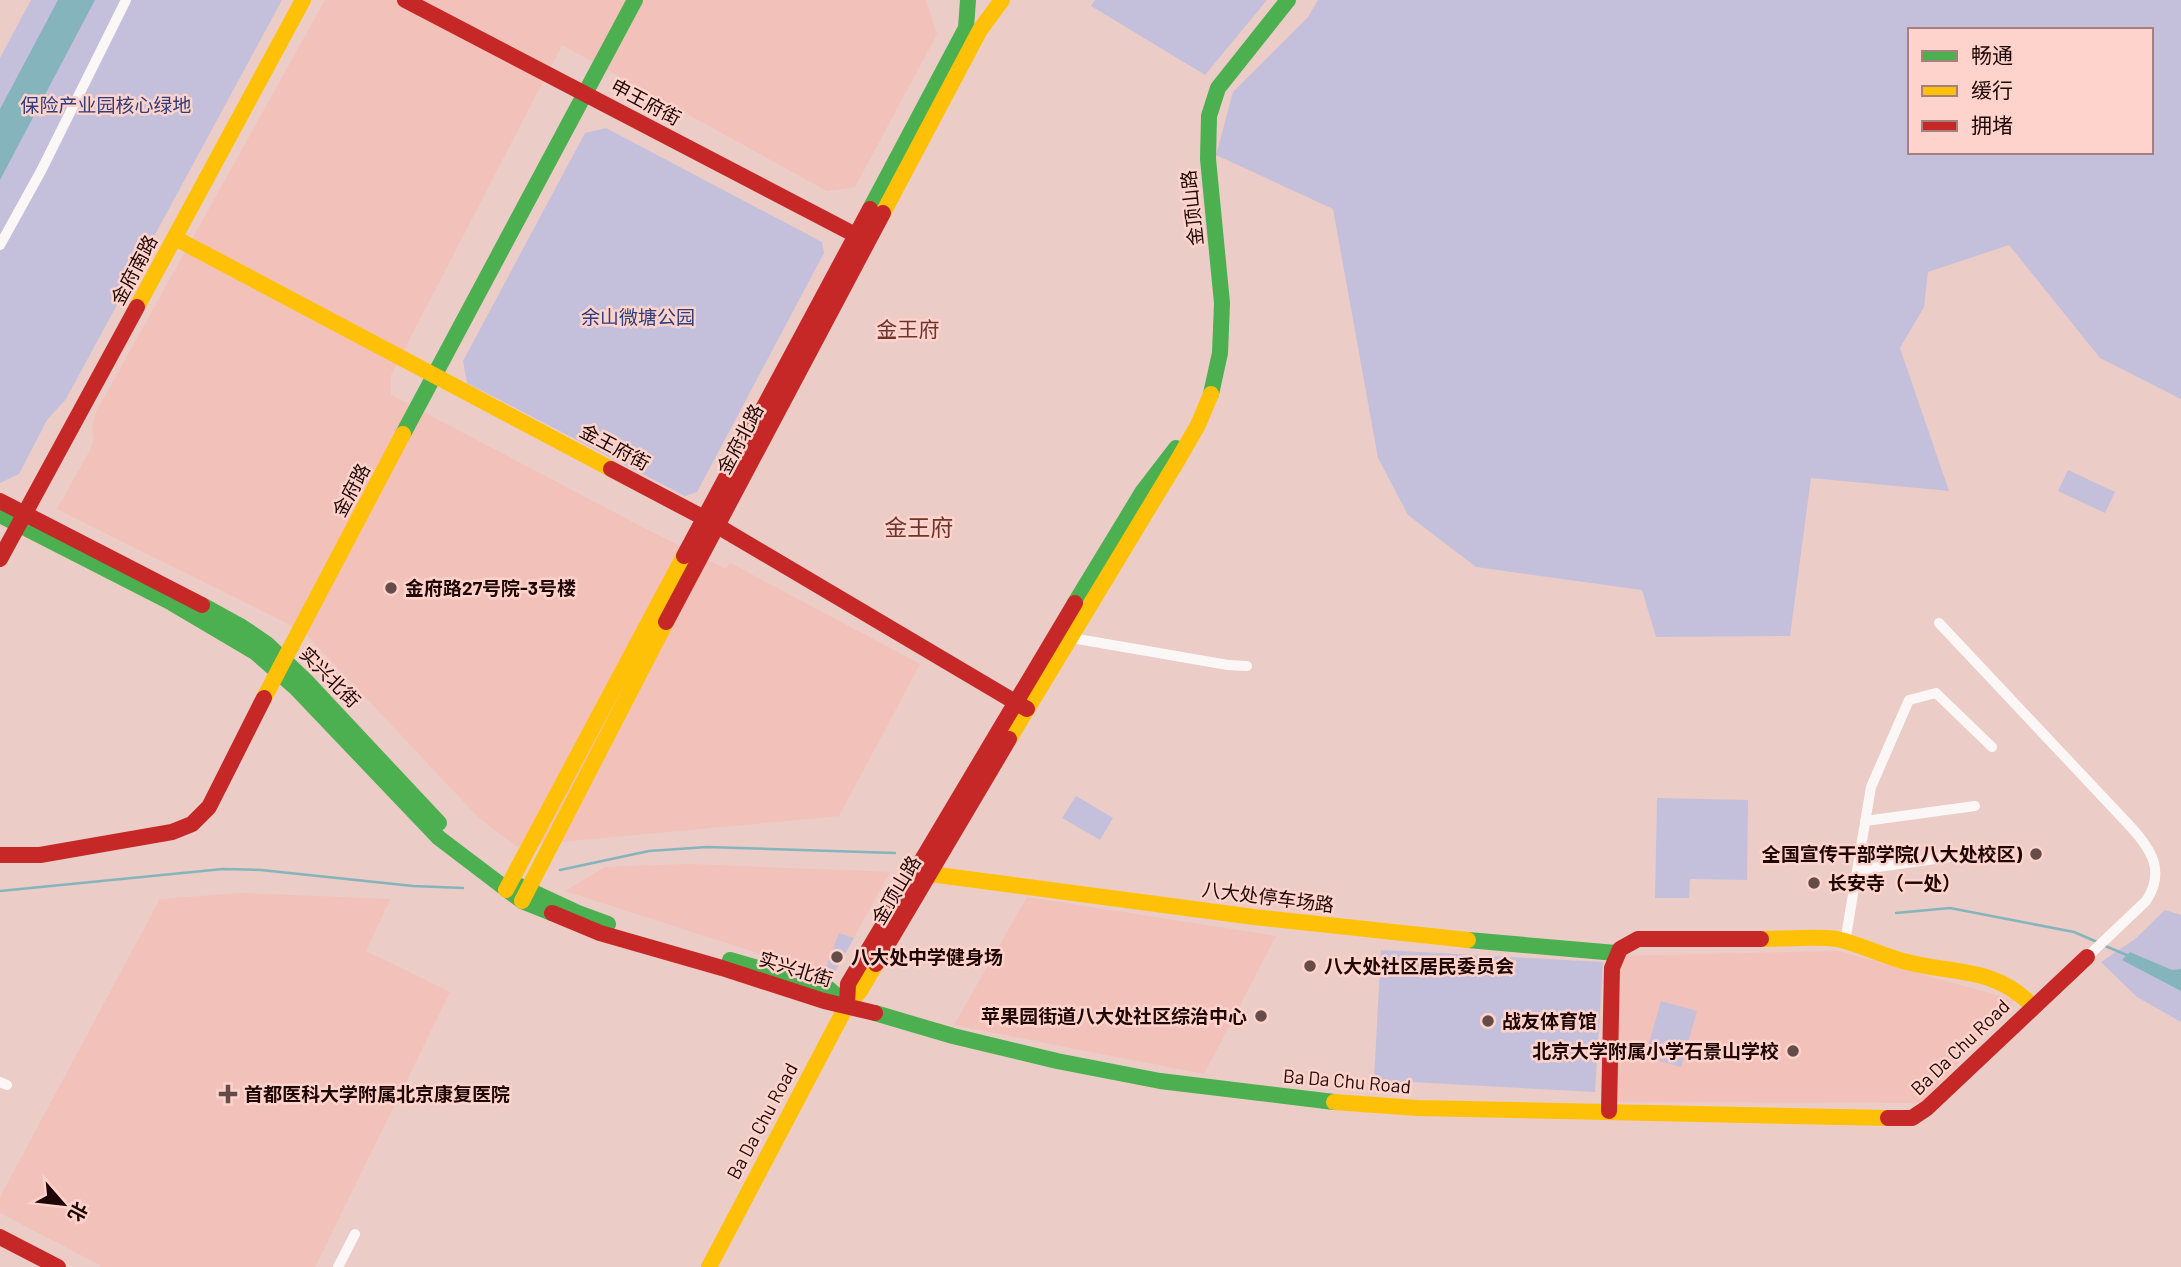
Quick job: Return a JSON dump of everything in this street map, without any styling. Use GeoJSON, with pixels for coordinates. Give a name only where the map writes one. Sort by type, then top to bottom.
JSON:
{"type":"FeatureCollection","features":[{"type":"Feature","properties":{"kind":"street"},"geometry":{"type":"LineString","coordinates":[[0,245],[41,172],[126,0]]}},
{"type":"Feature","properties":{"kind":"street","name":"金府南路"},"geometry":{"type":"LineString","coordinates":[[0,559],[303,0]]}},
{"type":"Feature","properties":{"kind":"street","name":"申王府街"},"geometry":{"type":"LineString","coordinates":[[405,0],[862,239]]}},
{"type":"Feature","properties":{"kind":"street","name":"金府路"},"geometry":{"type":"LineString","coordinates":[[0,855],[40,855],[172,832],[192,824],[209,807],[281,665],[635,0]]}},
{"type":"Feature","properties":{"kind":"street","name":"金府北路"},"geometry":{"type":"LineString","coordinates":[[862,239],[966,28],[968,0]]}},
{"type":"Feature","properties":{"kind":"street","name":"金府北路"},"geometry":{"type":"LineString","coordinates":[[509,886],[711,522],[862,239],[980,30],[1002,0]]}},
{"type":"Feature","properties":{"kind":"street","name":"金顶山路"},"geometry":{"type":"LineString","coordinates":[[847,1005],[860,991],[923,872],[1063,636],[1194,433],[1208,403],[1222,332],[1222,287],[1208,160],[1208,120],[1211,104],[1225,80],[1288,0]]}},
{"type":"Feature","properties":{"kind":"street","name":"金王府街"},"geometry":{"type":"LineString","coordinates":[[174,238],[711,522],[1022,705]]}},
{"type":"Feature","properties":{"kind":"street","name":"实兴北街"},"geometry":{"type":"LineString","coordinates":[[0,501],[22,520]]}},
{"type":"Feature","properties":{"kind":"street","name":"实兴北街"},"geometry":{"type":"LineString","coordinates":[[0,515],[22,520],[206,607],[267,645],[281,665],[305,680],[445,830],[509,886],[525,896],[829,989],[847,1005]]}},
{"type":"Feature","properties":{"kind":"street","name":"金府北路"},"geometry":{"type":"LineString","coordinates":[[525,896],[711,522]]}},
{"type":"Feature","properties":{"kind":"street"},"geometry":{"type":"LineString","coordinates":[[1939,623],[2150,850],[2156,881],[2154,890],[2146,901],[2087,957]]}},
{"type":"Feature","properties":{"kind":"street"},"geometry":{"type":"LineString","coordinates":[[1063,636],[1247,666]]}},
{"type":"Feature","properties":{"kind":"street"},"geometry":{"type":"LineString","coordinates":[[1845,942],[1871,787],[1909,700],[1936,693],[1992,747]]}},
{"type":"Feature","properties":{"kind":"street"},"geometry":{"type":"LineString","coordinates":[[1865,821],[1975,806]]}},
{"type":"Feature","properties":{"kind":"street"},"geometry":{"type":"LineString","coordinates":[[1857,870],[1970,854]]}},
{"type":"Feature","properties":{"kind":"street","name":"八大处停车场路"},"geometry":{"type":"LineString","coordinates":[[923,872],[1254,917],[1400,934],[1616,953]]}},
{"type":"Feature","properties":{"kind":"street"},"geometry":{"type":"LineString","coordinates":[[1609,1111],[1612,968],[1616,953],[1624,943],[1638,939],[1835,939],[1906,962],[1977,974],[2010,986],[2033,1006]]}},
{"type":"Feature","properties":{"kind":"street","name":"Ba Da Chu Road"},"geometry":{"type":"LineString","coordinates":[[709,1267],[847,1005],[1057,1061],[1160,1081],[1328,1102],[1417,1108],[1907,1118],[1917,1116],[1927,1108],[2087,957]]}},
{"type":"Feature","properties":{"kind":"street"},"geometry":{"type":"LineString","coordinates":[[338,1267],[355,1234]]}},
{"type":"Feature","properties":{"kind":"street"},"geometry":{"type":"LineString","coordinates":[[0,1237],[58,1267]]}},
{"type":"Feature","properties":{"kind":"shaded area"},"geometry":{"type":"Polygon","coordinates":[[[325,0],[926,0],[937,34],[855,187],[827,191],[562,45],[391,375],[391,395],[726,569],[730,563],[920,664],[839,816],[516,846],[478,817],[304,632],[57,509],[89,452],[94,439],[92,428],[96,412],[325,0]]]}},
{"type":"Feature","properties":{"kind":"shaded area"},"geometry":{"type":"Polygon","coordinates":[[[686,864],[890,872],[832,977],[565,891],[605,867],[686,864]]]}},
{"type":"Feature","properties":{"kind":"shaded area","name":"首都医科大学附属北京康复医院"},"geometry":{"type":"Polygon","coordinates":[[[243,893],[390,899],[366,951],[450,992],[315,1267],[100,1267],[0,1213],[0,1197],[160,899],[243,893]]]}},
{"type":"Feature","properties":{"kind":"shaded area"},"geometry":{"type":"Polygon","coordinates":[[[1027,897],[1276,936],[1204,1074],[954,1025],[1027,897]]]}},
{"type":"Feature","properties":{"kind":"shaded area","name":"北京大学附属小学石景山学校"},"geometry":{"type":"Polygon","coordinates":[[[1838,951],[2014,1000],[1922,1103],[1617,1102],[1620,956],[1838,951]]]}},
{"type":"Feature","properties":{"kind":"green space","name":"保险产业园核心绿地"},"geometry":{"type":"Polygon","coordinates":[[[31,0],[282,0],[66,399],[47,420],[19,474],[0,483],[0,58],[31,0]]]}},
{"type":"Feature","properties":{"kind":"green space"},"geometry":{"type":"Polygon","coordinates":[[[1095,0],[1267,0],[1205,75],[1091,6],[1095,0]]]}},
{"type":"Feature","properties":{"kind":"green space"},"geometry":{"type":"Polygon","coordinates":[[[1318,0],[2181,0],[2181,399],[2100,358],[2009,245],[1928,272],[1924,307],[1900,348],[1949,491],[1811,478],[1790,636],[1656,637],[1642,590],[1476,567],[1408,515],[1378,458],[1333,209],[1216,155],[1233,92],[1308,17],[1318,0]]]}},
{"type":"Feature","properties":{"kind":"green space","name":"余山微塘公园"},"geometry":{"type":"Polygon","coordinates":[[[606,128],[822,242],[824,253],[697,492],[685,496],[467,383],[463,361],[585,133],[606,128]]]}},
{"type":"Feature","properties":{"kind":"green space"},"geometry":{"type":"Polygon","coordinates":[[[2068,470],[2115,492],[2105,513],[2058,491],[2068,470]]]}},
{"type":"Feature","properties":{"kind":"green space"},"geometry":{"type":"Polygon","coordinates":[[[1076,796],[1113,818],[1100,840],[1062,818],[1076,796]]]}},
{"type":"Feature","properties":{"kind":"green space"},"geometry":{"type":"Polygon","coordinates":[[[1657,798],[1748,800],[1747,880],[1690,879],[1689,898],[1655,898],[1657,798]]]}},
{"type":"Feature","properties":{"kind":"green space"},"geometry":{"type":"Polygon","coordinates":[[[2165,910],[2181,915],[2181,1022],[2137,997],[2101,962],[2135,939],[2165,910]]]}},
{"type":"Feature","properties":{"kind":"green space","name":"八大处中学健身场"},"geometry":{"type":"Polygon","coordinates":[[[839,933],[854,938],[832,977],[823,975],[839,933]]]}},
{"type":"Feature","properties":{"kind":"green space","name":"战友体育馆"},"geometry":{"type":"Polygon","coordinates":[[[1381,950],[1603,962],[1595,1092],[1374,1080],[1381,950]]]}},
{"type":"Feature","properties":{"kind":"green space"},"geometry":{"type":"Polygon","coordinates":[[[1661,1001],[1697,1011],[1681,1067],[1645,1057],[1661,1001]]]}},
{"type":"Feature","properties":{"kind":"water"},"geometry":{"type":"Polygon","coordinates":[[[58,0],[95,0],[0,180],[0,109],[58,0]]]}},
{"type":"Feature","properties":{"kind":"water"},"geometry":{"type":"Polygon","coordinates":[[[2130,952],[2172,970],[2181,969],[2181,991],[2122,960],[2130,952]]]}},
{"type":"Feature","properties":{"kind":"waterway"},"geometry":{"type":"LineString","coordinates":[[560,870],[649,851],[707,847],[895,853]]}},
{"type":"Feature","properties":{"kind":"waterway"},"geometry":{"type":"LineString","coordinates":[[0,891],[223,869],[463,888]]}},
{"type":"Feature","properties":{"kind":"waterway"},"geometry":{"type":"LineString","coordinates":[[1896,913],[1950,908],[2074,932],[2097,942]]}},
{"type":"Feature","properties":{"kind":"waterway"},"geometry":{"type":"LineString","coordinates":[[2103,945],[2129,956]]}},
{"type":"Feature","properties":{"kind":"traffic: fast"},"geometry":{"type":"LineString","coordinates":[[403,434],[635,0]]}},
{"type":"Feature","properties":{"kind":"traffic: fast"},"geometry":{"type":"LineString","coordinates":[[870,209],[966,28],[968,0]]}},
{"type":"Feature","properties":{"kind":"traffic: fast"},"geometry":{"type":"LineString","coordinates":[[1211,394],[1220,353],[1222,303],[1208,159],[1209,116],[1218,88],[1288,0]]}},
{"type":"Feature","properties":{"kind":"traffic: fast"},"geometry":{"type":"LineString","coordinates":[[1075,603],[1143,491],[1176,448]]}},
{"type":"Feature","properties":{"kind":"traffic: fast"},"geometry":{"type":"LineString","coordinates":[[0,515],[172,603],[255,652],[296,688],[439,838],[522,901],[552,913]]}},
{"type":"Feature","properties":{"kind":"traffic: fast"},"geometry":{"type":"LineString","coordinates":[[202,605],[267,644],[305,680],[439,823]]}},
{"type":"Feature","properties":{"kind":"traffic: fast"},"geometry":{"type":"LineString","coordinates":[[520,886],[608,924]]}},
{"type":"Feature","properties":{"kind":"traffic: fast"},"geometry":{"type":"LineString","coordinates":[[1468,940],[1616,953]]}},
{"type":"Feature","properties":{"kind":"traffic: fast"},"geometry":{"type":"LineString","coordinates":[[730,960],[829,989],[847,1005]]}},
{"type":"Feature","properties":{"kind":"traffic: fast"},"geometry":{"type":"LineString","coordinates":[[875,1013],[953,1036],[1057,1061],[1160,1081],[1334,1102]]}},
{"type":"Feature","properties":{"kind":"traffic: slow"},"geometry":{"type":"LineString","coordinates":[[137,307],[303,0]]}},
{"type":"Feature","properties":{"kind":"traffic: slow"},"geometry":{"type":"LineString","coordinates":[[883,213],[980,30],[1002,0]]}},
{"type":"Feature","properties":{"kind":"traffic: slow"},"geometry":{"type":"LineString","coordinates":[[175,238],[611,469]]}},
{"type":"Feature","properties":{"kind":"traffic: slow"},"geometry":{"type":"LineString","coordinates":[[1009,739],[1179,458],[1198,425],[1211,394]]}},
{"type":"Feature","properties":{"kind":"traffic: slow"},"geometry":{"type":"LineString","coordinates":[[264,698],[403,434]]}},
{"type":"Feature","properties":{"kind":"traffic: slow"},"geometry":{"type":"LineString","coordinates":[[506,890],[684,556]]}},
{"type":"Feature","properties":{"kind":"traffic: slow"},"geometry":{"type":"LineString","coordinates":[[522,901],[666,622]]}},
{"type":"Feature","properties":{"kind":"traffic: slow"},"geometry":{"type":"LineString","coordinates":[[916,869],[930,874],[1254,917],[1468,940]]}},
{"type":"Feature","properties":{"kind":"traffic: slow"},"geometry":{"type":"LineString","coordinates":[[1761,939],[1837,939],[1903,961],[1987,977],[2018,993],[2033,1006]]}},
{"type":"Feature","properties":{"kind":"traffic: slow"},"geometry":{"type":"LineString","coordinates":[[709,1267],[847,1005],[860,991],[876,964]]}},
{"type":"Feature","properties":{"kind":"traffic: slow"},"geometry":{"type":"LineString","coordinates":[[1334,1102],[1417,1108],[1888,1118]]}},
{"type":"Feature","properties":{"kind":"traffic: jam"},"geometry":{"type":"LineString","coordinates":[[405,0],[865,240]]}},
{"type":"Feature","properties":{"kind":"traffic: jam"},"geometry":{"type":"LineString","coordinates":[[684,556],[870,209]]}},
{"type":"Feature","properties":{"kind":"traffic: jam"},"geometry":{"type":"LineString","coordinates":[[666,622],[883,213]]}},
{"type":"Feature","properties":{"kind":"traffic: jam"},"geometry":{"type":"LineString","coordinates":[[0,559],[137,307]]}},
{"type":"Feature","properties":{"kind":"traffic: jam"},"geometry":{"type":"LineString","coordinates":[[611,469],[704,518],[1027,709]]}},
{"type":"Feature","properties":{"kind":"traffic: jam"},"geometry":{"type":"LineString","coordinates":[[0,501],[202,605]]}},
{"type":"Feature","properties":{"kind":"traffic: jam"},"geometry":{"type":"LineString","coordinates":[[847,1005],[848,984],[1075,603]]}},
{"type":"Feature","properties":{"kind":"traffic: jam"},"geometry":{"type":"LineString","coordinates":[[0,855],[40,855],[172,832],[192,824],[209,807],[264,698]]}},
{"type":"Feature","properties":{"kind":"traffic: jam"},"geometry":{"type":"LineString","coordinates":[[876,964],[1009,739]]}},
{"type":"Feature","properties":{"kind":"traffic: jam"},"geometry":{"type":"LineString","coordinates":[[552,913],[600,933],[824,1001],[875,1013]]}},
{"type":"Feature","properties":{"kind":"traffic: jam"},"geometry":{"type":"LineString","coordinates":[[1609,1111],[1612,968],[1620,949],[1638,939],[1761,939]]}},
{"type":"Feature","properties":{"kind":"traffic: jam"},"geometry":{"type":"LineString","coordinates":[[1888,1118],[1912,1118],[1927,1108],[2087,957]]}},
{"type":"Feature","properties":{"kind":"traffic: jam"},"geometry":{"type":"LineString","coordinates":[[0,1237],[58,1267]]}},
{"type":"Feature","properties":{"kind":"place","name":"金府路27号院-3号楼"},"geometry":{"type":"Point","coordinates":[391,588]}},
{"type":"Feature","properties":{"kind":"place","name":"全国宣传干部学院(八大处校区)"},"geometry":{"type":"Point","coordinates":[2036,854]}},
{"type":"Feature","properties":{"kind":"place","name":"长安寺（一处）"},"geometry":{"type":"Point","coordinates":[1814,883]}},
{"type":"Feature","properties":{"kind":"place","name":"八大处中学健身场"},"geometry":{"type":"Point","coordinates":[837,957]}},
{"type":"Feature","properties":{"kind":"place","name":"八大处社区居民委员会"},"geometry":{"type":"Point","coordinates":[1310,966]}},
{"type":"Feature","properties":{"kind":"place","name":"苹果园街道八大处社区综治中心"},"geometry":{"type":"Point","coordinates":[1261,1016]}},
{"type":"Feature","properties":{"kind":"place","name":"战友体育馆"},"geometry":{"type":"Point","coordinates":[1488,1021]}},
{"type":"Feature","properties":{"kind":"place","name":"北京大学附属小学石景山学校"},"geometry":{"type":"Point","coordinates":[1793,1051]}},
{"type":"Feature","properties":{"kind":"place","name":"首都医科大学附属北京康复医院"},"geometry":{"type":"Point","coordinates":[228,1094]}},
{"type":"Feature","properties":{"kind":"district","name":"金王府"},"geometry":{"type":"Point","coordinates":[908,330]}},
{"type":"Feature","properties":{"kind":"district","name":"金王府"},"geometry":{"type":"Point","coordinates":[919,528]}}]}
